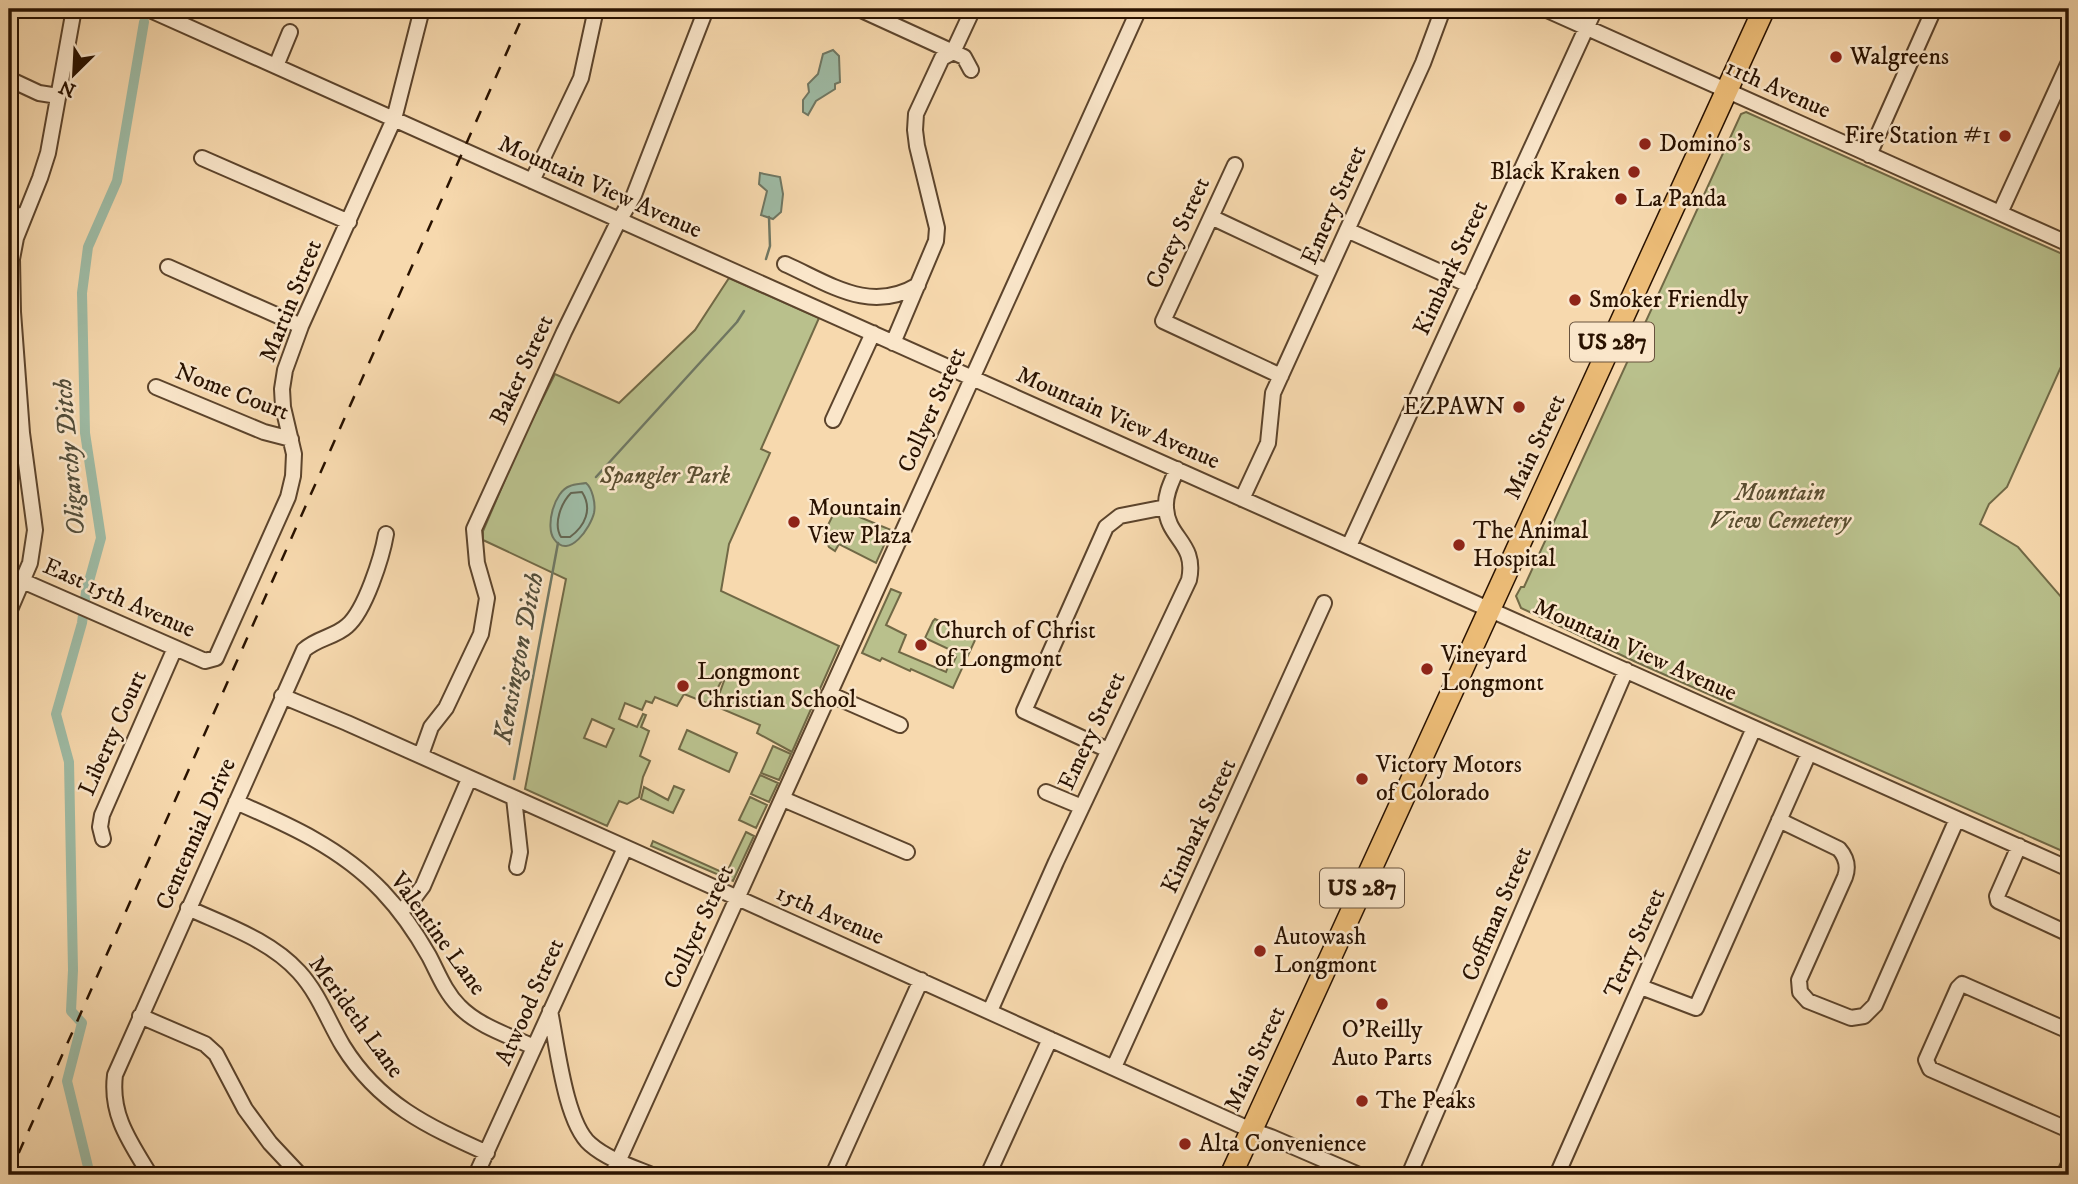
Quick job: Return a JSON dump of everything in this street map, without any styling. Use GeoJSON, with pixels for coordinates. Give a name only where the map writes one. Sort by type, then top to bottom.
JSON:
{"type":"FeatureCollection","features":[{"type":"Feature","properties":{"kind":"highway","name":"Main Street"},"geometry":{"type":"LineString","coordinates":[[1231,1175],[1764,9]]}},
{"type":"Feature","properties":{"kind":"street"},"geometry":{"type":"LineString","coordinates":[[9,612],[32,556],[35,530],[15,434],[12,259],[16,238],[48,153],[74,9]]}},
{"type":"Feature","properties":{"kind":"street","name":"Mountain View Avenue"},"geometry":{"type":"LineString","coordinates":[[148,9],[2069,869]]}},
{"type":"Feature","properties":{"kind":"street","name":"Martin Street"},"geometry":{"type":"LineString","coordinates":[[212,660],[216,658],[288,497],[293,476],[291,439],[283,407],[285,370],[301,326],[394,119],[422,9]]}},
{"type":"Feature","properties":{"kind":"street"},"geometry":{"type":"LineString","coordinates":[[532,181],[581,78],[596,9]]}},
{"type":"Feature","properties":{"kind":"street","name":"Baker Street"},"geometry":{"type":"LineString","coordinates":[[421,755],[432,727],[446,708],[481,634],[487,598],[477,563],[474,528],[564,332],[634,195],[708,9]]}},
{"type":"Feature","properties":{"kind":"street"},"geometry":{"type":"LineString","coordinates":[[859,9],[964,57],[971,69]]}},
{"type":"Feature","properties":{"kind":"street"},"geometry":{"type":"LineString","coordinates":[[893,343],[936,241],[937,229],[917,146],[916,114],[942,58],[953,52],[973,9]]}},
{"type":"Feature","properties":{"kind":"street","name":"Collyer Street"},"geometry":{"type":"LineString","coordinates":[[612,1175],[1139,9]]}},
{"type":"Feature","properties":{"kind":"street","name":"Emery Street"},"geometry":{"type":"LineString","coordinates":[[1242,499],[1268,443],[1273,393],[1423,62],[1443,9]]}},
{"type":"Feature","properties":{"kind":"street","name":"11th Avenue"},"geometry":{"type":"LineString","coordinates":[[1545,9],[2069,244]]}},
{"type":"Feature","properties":{"kind":"street","name":"Kimbark Street"},"geometry":{"type":"LineString","coordinates":[[1349,547],[1595,9]]}},
{"type":"Feature","properties":{"kind":"street"},"geometry":{"type":"LineString","coordinates":[[1869,155],[1934,9]]}},
{"type":"Feature","properties":{"kind":"street"},"geometry":{"type":"LineString","coordinates":[[276,66],[290,32]]}},
{"type":"Feature","properties":{"kind":"street"},"geometry":{"type":"LineString","coordinates":[[2000,213],[2069,62]]}},
{"type":"Feature","properties":{"kind":"street"},"geometry":{"type":"LineString","coordinates":[[9,79],[38,93],[58,96]]}},
{"type":"Feature","properties":{"kind":"street"},"geometry":{"type":"LineString","coordinates":[[202,158],[349,222]]}},
{"type":"Feature","properties":{"kind":"street","name":"Corey Street"},"geometry":{"type":"LineString","coordinates":[[1235,165],[1163,321],[1281,376]]}},
{"type":"Feature","properties":{"kind":"street"},"geometry":{"type":"LineString","coordinates":[[9,211],[24,218]]}},
{"type":"Feature","properties":{"kind":"street"},"geometry":{"type":"LineString","coordinates":[[1211,217],[1328,272]]}},
{"type":"Feature","properties":{"kind":"street"},"geometry":{"type":"LineString","coordinates":[[1348,230],[1469,285]]}},
{"type":"Feature","properties":{"kind":"street"},"geometry":{"type":"LineString","coordinates":[[785,264],[854,295],[870,299],[904,293],[918,285]]}},
{"type":"Feature","properties":{"kind":"street"},"geometry":{"type":"LineString","coordinates":[[168,267],[301,326]]}},
{"type":"Feature","properties":{"kind":"street"},"geometry":{"type":"LineString","coordinates":[[834,419],[873,333]]}},
{"type":"Feature","properties":{"kind":"street","name":"Nome Court"},"geometry":{"type":"LineString","coordinates":[[156,387],[264,432],[291,439]]}},
{"type":"Feature","properties":{"kind":"street"},"geometry":{"type":"LineString","coordinates":[[1108,750],[1024,711],[1107,527],[1120,516],[1166,507],[1169,488],[1177,469]]}},
{"type":"Feature","properties":{"kind":"street","name":"Emery Street"},"geometry":{"type":"LineString","coordinates":[[990,1011],[1108,750],[1189,580],[1189,555],[1172,530],[1166,507]]}},
{"type":"Feature","properties":{"kind":"street","name":"Centennial Drive"},"geometry":{"type":"LineString","coordinates":[[150,1175],[117,1113],[113,1099],[115,1075],[304,650],[320,638],[344,629],[354,619],[382,559],[386,534]]}},
{"type":"Feature","properties":{"kind":"street","name":"East 15th Avenue"},"geometry":{"type":"LineString","coordinates":[[9,575],[205,661],[212,660]]}},
{"type":"Feature","properties":{"kind":"street","name":"Kimbark Street"},"geometry":{"type":"LineString","coordinates":[[1114,1067],[1324,603]]}},
{"type":"Feature","properties":{"kind":"street","name":"Liberty Court"},"geometry":{"type":"LineString","coordinates":[[103,838],[100,827],[102,815],[175,648]]}},
{"type":"Feature","properties":{"kind":"street","name":"Coffman Street"},"geometry":{"type":"LineString","coordinates":[[1409,1175],[1626,670]]}},
{"type":"Feature","properties":{"kind":"street"},"geometry":{"type":"LineString","coordinates":[[829,694],[900,725]]}},
{"type":"Feature","properties":{"kind":"street","name":"15th Avenue"},"geometry":{"type":"LineString","coordinates":[[282,696],[421,755],[469,779],[1251,1130],[1359,1175]]}},
{"type":"Feature","properties":{"kind":"street","name":"Terry Street"},"geometry":{"type":"LineString","coordinates":[[1557,1175],[1754,727]]}},
{"type":"Feature","properties":{"kind":"street"},"geometry":{"type":"LineString","coordinates":[[1641,987],[1696,1008],[1809,753]]}},
{"type":"Feature","properties":{"kind":"street"},"geometry":{"type":"LineString","coordinates":[[400,912],[423,886],[469,779]]}},
{"type":"Feature","properties":{"kind":"street"},"geometry":{"type":"LineString","coordinates":[[1046,792],[1082,807]]}},
{"type":"Feature","properties":{"kind":"street"},"geometry":{"type":"LineString","coordinates":[[514,798],[520,852],[517,867]]}},
{"type":"Feature","properties":{"kind":"street"},"geometry":{"type":"LineString","coordinates":[[783,799],[907,852]]}},
{"type":"Feature","properties":{"kind":"street","name":"Valentine Lane"},"geometry":{"type":"LineString","coordinates":[[236,802],[298,829],[364,873],[400,912],[419,938],[448,994],[461,1008],[476,1019],[534,1047]]}},
{"type":"Feature","properties":{"kind":"street"},"geometry":{"type":"LineString","coordinates":[[1779,820],[1839,849],[1845,856],[1845,877],[1799,980],[1799,988],[1808,1001],[1850,1018],[1864,1016],[1875,1005],[1957,819]]}},
{"type":"Feature","properties":{"kind":"street"},"geometry":{"type":"LineString","coordinates":[[2019,846],[1997,896],[1998,901],[2069,934]]}},
{"type":"Feature","properties":{"kind":"street","name":"Atwood Street"},"geometry":{"type":"LineString","coordinates":[[476,1175],[625,848]]}},
{"type":"Feature","properties":{"kind":"street","name":"Merideth Lane"},"geometry":{"type":"LineString","coordinates":[[188,908],[255,938],[278,953],[298,971],[315,992],[342,1044],[361,1072],[383,1094],[407,1114],[433,1129],[487,1153]]}},
{"type":"Feature","properties":{"kind":"street"},"geometry":{"type":"LineString","coordinates":[[833,1175],[921,981]]}},
{"type":"Feature","properties":{"kind":"street"},"geometry":{"type":"LineString","coordinates":[[2069,1031],[1962,984],[1926,1060],[1930,1069],[2069,1130]]}},
{"type":"Feature","properties":{"kind":"street"},"geometry":{"type":"LineString","coordinates":[[550,1011],[571,1111],[577,1127],[587,1142],[597,1150],[652,1175]]}},
{"type":"Feature","properties":{"kind":"street"},"geometry":{"type":"LineString","coordinates":[[140,1016],[205,1044],[216,1054],[245,1109],[278,1153],[300,1175]]}},
{"type":"Feature","properties":{"kind":"street"},"geometry":{"type":"LineString","coordinates":[[988,1175],[1051,1039]]}},
{"type":"Feature","properties":{"kind":"street"},"geometry":{"type":"LineString","coordinates":[[2064,1175],[2069,1164]]}},
{"type":"Feature","properties":{"kind":"green space","name":"Mountain View Cemetery"},"geometry":{"type":"Polygon","coordinates":[[[1746,112],[2069,257],[2069,349],[2007,487],[1989,504],[1980,524],[2018,547],[2069,606],[2069,854],[1636,662],[1521,608],[1516,596],[1521,587],[1524,587],[1741,114],[1746,112]]]}},
{"type":"Feature","properties":{"kind":"green space","name":"Spangler Park"},"geometry":{"type":"Polygon","coordinates":[[[729,278],[819,318],[761,449],[770,453],[729,544],[721,591],[839,646],[792,752],[757,733],[760,725],[715,706],[729,667],[709,704],[684,694],[677,706],[655,697],[652,703],[646,701],[642,710],[625,703],[619,719],[637,727],[643,714],[646,715],[641,727],[649,731],[640,756],[650,761],[639,797],[627,804],[619,801],[607,826],[525,789],[566,579],[483,540],[483,531],[523,438],[555,374],[619,403],[695,330],[729,278]],[[592,719],[584,738],[606,747],[614,729],[592,719]]]}},
{"type":"Feature","properties":{"kind":"green space"},"geometry":{"type":"Polygon","coordinates":[[[845,511],[891,530],[876,563],[839,544],[835,551],[829,547],[823,535],[833,515],[845,511]]]}},
{"type":"Feature","properties":{"kind":"green space"},"geometry":{"type":"Polygon","coordinates":[[[891,589],[901,593],[886,625],[906,635],[899,652],[946,672],[956,657],[955,652],[925,638],[933,621],[935,619],[976,638],[953,688],[911,669],[910,671],[882,658],[880,661],[862,653],[891,589]]]}},
{"type":"Feature","properties":{"kind":"green space"},"geometry":{"type":"Polygon","coordinates":[[[687,730],[737,753],[729,772],[679,749],[687,730]]]}},
{"type":"Feature","properties":{"kind":"green space"},"geometry":{"type":"Polygon","coordinates":[[[773,746],[791,754],[779,780],[761,773],[773,746]]]}},
{"type":"Feature","properties":{"kind":"green space"},"geometry":{"type":"Polygon","coordinates":[[[760,775],[778,783],[769,802],[751,794],[760,775]]]}},
{"type":"Feature","properties":{"kind":"green space"},"geometry":{"type":"Polygon","coordinates":[[[674,786],[684,790],[673,813],[641,799],[644,787],[668,800],[674,786]]]}},
{"type":"Feature","properties":{"kind":"green space"},"geometry":{"type":"Polygon","coordinates":[[[750,797],[767,805],[756,828],[739,820],[750,797]]]}},
{"type":"Feature","properties":{"kind":"green space"},"geometry":{"type":"Polygon","coordinates":[[[746,832],[754,836],[733,881],[651,846],[653,841],[726,874],[746,832]]]}},
{"type":"Feature","properties":{"kind":"water"},"geometry":{"type":"Polygon","coordinates":[[[833,50],[839,56],[840,82],[835,84],[835,89],[816,101],[808,115],[803,112],[803,100],[809,92],[808,84],[818,74],[823,54],[833,50]]]}},
{"type":"Feature","properties":{"kind":"water"},"geometry":{"type":"Polygon","coordinates":[[[760,173],[780,177],[783,194],[781,212],[773,219],[761,215],[767,191],[759,184],[760,173]]]}},
{"type":"Feature","properties":{"kind":"water"},"geometry":{"type":"Polygon","coordinates":[[[586,483],[594,500],[592,519],[584,533],[572,544],[560,545],[554,539],[550,526],[556,502],[564,489],[586,483]]]}},
{"type":"Feature","properties":{"kind":"waterway","name":"Oligarchy Ditch"},"geometry":{"type":"LineString","coordinates":[[90,1175],[67,1081],[82,1023],[71,1011],[73,970],[69,762],[56,714],[82,623],[86,592],[101,538],[85,433],[82,293],[88,247],[117,181],[144,22]]}},
{"type":"Feature","properties":{"kind":"waterway","name":"Kensington Ditch"},"geometry":{"type":"LineString","coordinates":[[766,259],[770,246],[769,217]]}},
{"type":"Feature","properties":{"kind":"waterway","name":"Kensington Ditch"},"geometry":{"type":"LineString","coordinates":[[596,477],[744,311]]}},
{"type":"Feature","properties":{"kind":"waterway","name":"Kensington Ditch"},"geometry":{"type":"LineString","coordinates":[[514,779],[558,543]]}},
{"type":"Feature","properties":{"kind":"railway"},"geometry":{"type":"LineString","coordinates":[[9,1175],[526,9]]}},
{"type":"Feature","properties":{"kind":"place","name":"Walgreens"},"geometry":{"type":"Point","coordinates":[1836,57]}},
{"type":"Feature","properties":{"kind":"place","name":"Fire Station #1"},"geometry":{"type":"Point","coordinates":[2005,136]}},
{"type":"Feature","properties":{"kind":"place","name":"Domino's"},"geometry":{"type":"Point","coordinates":[1645,144]}},
{"type":"Feature","properties":{"kind":"place","name":"Black Kraken"},"geometry":{"type":"Point","coordinates":[1634,172]}},
{"type":"Feature","properties":{"kind":"place","name":"La Panda"},"geometry":{"type":"Point","coordinates":[1621,199]}},
{"type":"Feature","properties":{"kind":"place","name":"Smoker Friendly"},"geometry":{"type":"Point","coordinates":[1575,300]}},
{"type":"Feature","properties":{"kind":"place","name":"EZPAWN"},"geometry":{"type":"Point","coordinates":[1519,407]}},
{"type":"Feature","properties":{"kind":"place","name":"Mountain View Plaza"},"geometry":{"type":"Point","coordinates":[794,522]}},
{"type":"Feature","properties":{"kind":"place","name":"The Animal Hospital"},"geometry":{"type":"Point","coordinates":[1459,545]}},
{"type":"Feature","properties":{"kind":"place","name":"Church of Christ of Longmont"},"geometry":{"type":"Point","coordinates":[921,645]}},
{"type":"Feature","properties":{"kind":"place","name":"Vineyard Longmont"},"geometry":{"type":"Point","coordinates":[1427,669]}},
{"type":"Feature","properties":{"kind":"place","name":"Longmont Christian School"},"geometry":{"type":"Point","coordinates":[683,686]}},
{"type":"Feature","properties":{"kind":"place","name":"Victory Motors of Colorado"},"geometry":{"type":"Point","coordinates":[1362,779]}},
{"type":"Feature","properties":{"kind":"place","name":"Autowash Longmont"},"geometry":{"type":"Point","coordinates":[1260,951]}},
{"type":"Feature","properties":{"kind":"place","name":"O'Reilly Auto Parts"},"geometry":{"type":"Point","coordinates":[1382,1004]}},
{"type":"Feature","properties":{"kind":"place","name":"The Peaks"},"geometry":{"type":"Point","coordinates":[1362,1101]}},
{"type":"Feature","properties":{"kind":"place","name":"Alta Convenience"},"geometry":{"type":"Point","coordinates":[1185,1144]}}]}
